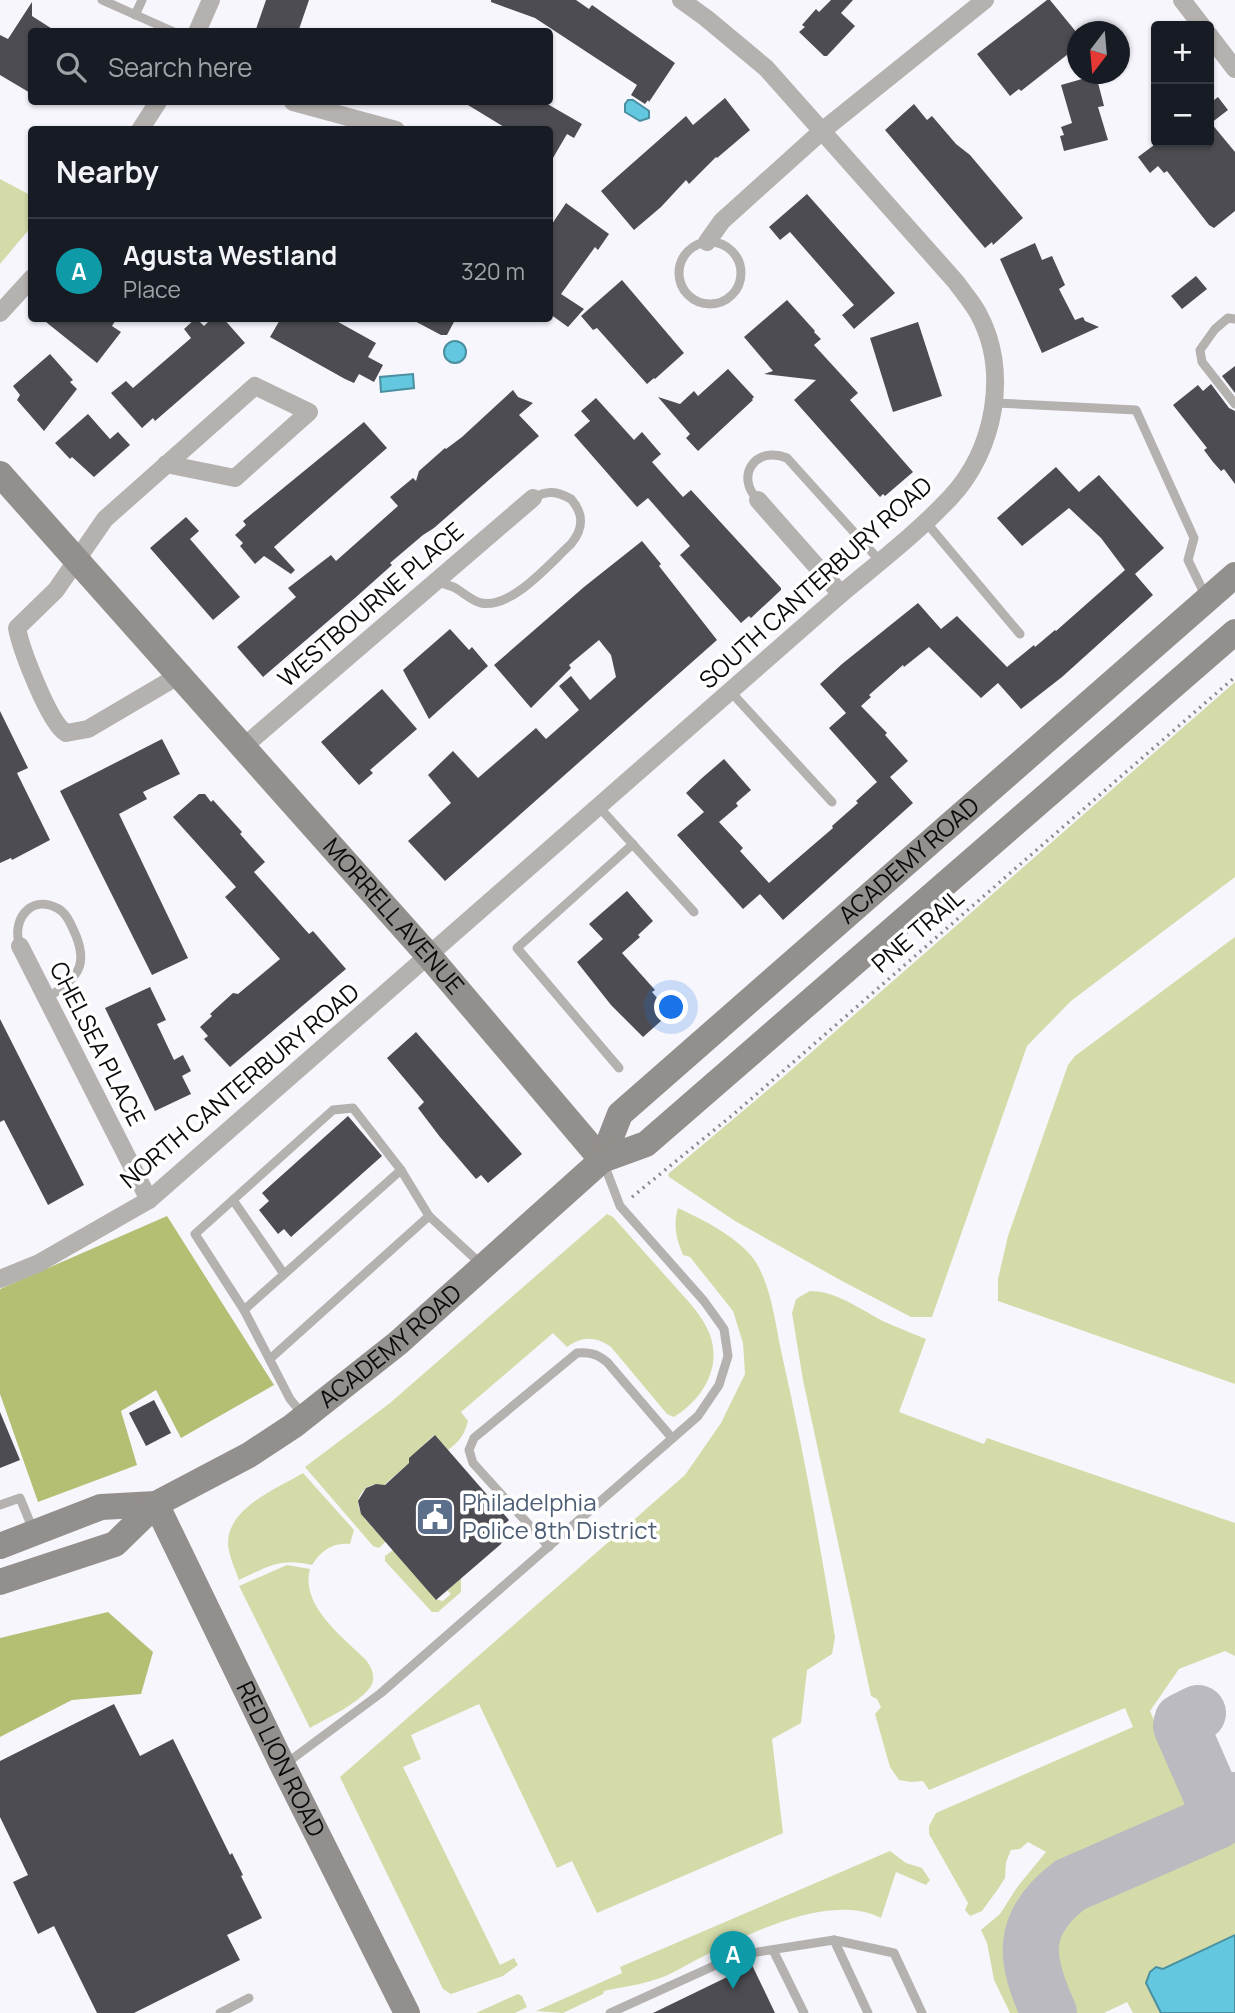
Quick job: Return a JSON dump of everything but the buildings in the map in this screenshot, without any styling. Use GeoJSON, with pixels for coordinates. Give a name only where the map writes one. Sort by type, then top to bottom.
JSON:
{"type":"FeatureCollection","features":[{"type":"Feature","properties":{"kind":"main road","name":"MORRELL AVENUE"},"geometry":{"type":"LineString","coordinates":[[0,474],[429,956],[602,1160]]}},
{"type":"Feature","properties":{"kind":"main road","name":"ACADEMY ROAD"},"geometry":{"type":"LineString","coordinates":[[602,1160],[620,1114],[1235,575]]}},
{"type":"Feature","properties":{"kind":"main road","name":"ACADEMY ROAD"},"geometry":{"type":"LineString","coordinates":[[0,1582],[115,1544],[156,1504],[249,1455],[304,1416],[398,1343],[602,1160],[646,1144],[1235,632]]}},
{"type":"Feature","properties":{"kind":"main road","name":"ACADEMY ROAD"},"geometry":{"type":"LineString","coordinates":[[0,1546],[101,1507],[156,1504]]}},
{"type":"Feature","properties":{"kind":"main road","name":"RED LION ROAD"},"geometry":{"type":"LineString","coordinates":[[156,1504],[407,2013]]}},
{"type":"Feature","properties":{"kind":"street"},"geometry":{"type":"LineString","coordinates":[[199,28],[211,0]]}},
{"type":"Feature","properties":{"kind":"street","name":"SOUTH CANTERBURY ROAD"},"geometry":{"type":"LineString","coordinates":[[429,956],[952,497],[981,452],[996,403],[993,355],[978,314],[956,282],[766,68],[681,0]]}},
{"type":"Feature","properties":{"kind":"street"},"geometry":{"type":"LineString","coordinates":[[707,242],[722,221],[822,131],[985,0]]}},
{"type":"Feature","properties":{"kind":"street"},"geometry":{"type":"LineString","coordinates":[[1182,0],[1198,21]]}},
{"type":"Feature","properties":{"kind":"street"},"geometry":{"type":"LineString","coordinates":[[1214,41],[1235,69]]}},
{"type":"Feature","properties":{"kind":"street"},"geometry":{"type":"LineString","coordinates":[[143,126],[156,105]]}},
{"type":"Feature","properties":{"kind":"street"},"geometry":{"type":"LineString","coordinates":[[304,105],[381,126]]}},
{"type":"Feature","properties":{"kind":"street"},"geometry":{"type":"LineString","coordinates":[[0,313],[28,282]]}},
{"type":"Feature","properties":{"kind":"street"},"geometry":{"type":"LineString","coordinates":[[166,464],[235,478],[309,412],[255,386],[166,464],[106,519],[56,590],[17,628],[47,705],[59,728],[66,733],[88,729],[178,676]]}},
{"type":"Feature","properties":{"kind":"street","name":"WESTBOURNE PLACE"},"geometry":{"type":"LineString","coordinates":[[242,748],[533,498]]}},
{"type":"Feature","properties":{"kind":"street"},"geometry":{"type":"LineString","coordinates":[[758,500],[841,594]]}},
{"type":"Feature","properties":{"kind":"street","name":"CHELSEA PLACE"},"geometry":{"type":"LineString","coordinates":[[20,946],[149,1200]]}},
{"type":"Feature","properties":{"kind":"street","name":"NORTH CANTERBURY ROAD"},"geometry":{"type":"LineString","coordinates":[[0,1279],[39,1263],[149,1200],[429,956]]}},
{"type":"Feature","properties":{"kind":"lane"},"geometry":{"type":"LineString","coordinates":[[102,0],[165,28]]}},
{"type":"Feature","properties":{"kind":"lane"},"geometry":{"type":"LineString","coordinates":[[135,15],[142,0]]}},
{"type":"Feature","properties":{"kind":"lane"},"geometry":{"type":"LineString","coordinates":[[707,242],[717,242],[734,252],[742,270],[737,289],[723,302],[713,305],[703,304],[686,294],[679,276],[679,266],[689,249],[707,242]]}},
{"type":"Feature","properties":{"kind":"lane"},"geometry":{"type":"LineString","coordinates":[[1235,319],[1228,318],[1214,329],[1200,350],[1202,362],[1235,404]]}},
{"type":"Feature","properties":{"kind":"lane"},"geometry":{"type":"LineString","coordinates":[[996,403],[1136,410],[1194,538],[1188,560],[1207,600]]}},
{"type":"Feature","properties":{"kind":"lane"},"geometry":{"type":"LineString","coordinates":[[758,500],[748,486],[750,469],[761,457],[779,454],[787,458],[880,561]]}},
{"type":"Feature","properties":{"kind":"lane"},"geometry":{"type":"LineString","coordinates":[[436,582],[455,588],[468,598],[482,603],[498,603],[512,597],[572,544],[581,526],[581,516],[571,499],[552,492],[533,498]]}},
{"type":"Feature","properties":{"kind":"lane"},"geometry":{"type":"LineString","coordinates":[[925,521],[1020,634]]}},
{"type":"Feature","properties":{"kind":"lane"},"geometry":{"type":"LineString","coordinates":[[730,691],[832,802]]}},
{"type":"Feature","properties":{"kind":"lane"},"geometry":{"type":"LineString","coordinates":[[599,807],[694,912]]}},
{"type":"Feature","properties":{"kind":"lane"},"geometry":{"type":"LineString","coordinates":[[620,1068],[517,948],[633,845]]}},
{"type":"Feature","properties":{"kind":"lane"},"geometry":{"type":"LineString","coordinates":[[20,946],[16,929],[24,913],[32,908],[41,905],[59,908],[70,922],[82,953],[81,965],[68,985],[46,999]]}},
{"type":"Feature","properties":{"kind":"lane"},"geometry":{"type":"LineString","coordinates":[[304,1416],[290,1399],[244,1310],[195,1234],[333,1110],[353,1108],[401,1170],[429,1216],[483,1266]]}},
{"type":"Feature","properties":{"kind":"lane"},"geometry":{"type":"LineString","coordinates":[[283,1766],[381,1693],[549,1547],[698,1416],[719,1385],[728,1356],[724,1329],[704,1301],[620,1206],[602,1160]]}},
{"type":"Feature","properties":{"kind":"lane"},"geometry":{"type":"LineString","coordinates":[[244,1310],[401,1170]]}},
{"type":"Feature","properties":{"kind":"lane"},"geometry":{"type":"LineString","coordinates":[[233,1200],[284,1274]]}},
{"type":"Feature","properties":{"kind":"lane"},"geometry":{"type":"LineString","coordinates":[[271,1358],[429,1216]]}},
{"type":"Feature","properties":{"kind":"lane"},"geometry":{"type":"LineString","coordinates":[[549,1547],[473,1463],[470,1450],[474,1437],[577,1353],[587,1352],[596,1354],[607,1362],[673,1438]]}},
{"type":"Feature","properties":{"kind":"lane"},"geometry":{"type":"LineString","coordinates":[[0,1505],[20,1498],[34,1534]]}},
{"type":"Feature","properties":{"kind":"lane"},"geometry":{"type":"LineString","coordinates":[[834,1940],[868,2013]]}},
{"type":"Feature","properties":{"kind":"lane"},"geometry":{"type":"LineString","coordinates":[[610,2013],[738,1955],[834,1940],[894,1953],[922,2013]]}},
{"type":"Feature","properties":{"kind":"lane"},"geometry":{"type":"LineString","coordinates":[[773,1950],[804,2013]]}},
{"type":"Feature","properties":{"kind":"lane"},"geometry":{"type":"LineString","coordinates":[[220,2013],[249,1998]]}},
{"type":"Feature","properties":{"kind":"path","name":"PNE TRAIL"},"geometry":{"type":"LineString","coordinates":[[620,1206],[755,1095],[1235,677]]}},
{"type":"Feature","properties":{"kind":"green space"},"geometry":{"type":"Polygon","coordinates":[[[0,179],[28,194],[28,231],[0,264],[0,179]]]}},
{"type":"Feature","properties":{"kind":"green space"},"geometry":{"type":"Polygon","coordinates":[[[1235,682],[1235,877],[1071,1001],[1027,1046],[932,1317],[911,1317],[842,1281],[735,1221],[669,1177],[668,1174],[782,1078],[1235,682]]]}},
{"type":"Feature","properties":{"kind":"green space"},"geometry":{"type":"Polygon","coordinates":[[[1235,937],[1235,1384],[998,1301],[998,1279],[1008,1236],[1068,1065],[1075,1056],[1235,937]]]}},
{"type":"Feature","properties":{"kind":"green space"},"geometry":{"type":"Polygon","coordinates":[[[678,1208],[708,1223],[738,1243],[753,1258],[765,1280],[811,1496],[835,1637],[832,1654],[807,1670],[801,1723],[772,1739],[783,1833],[597,1913],[572,1861],[557,1868],[479,1704],[411,1735],[421,1759],[403,1767],[500,1965],[514,1958],[518,1965],[503,1976],[451,1994],[443,1989],[340,1777],[685,1475],[721,1423],[745,1374],[743,1343],[733,1311],[690,1257],[683,1255],[676,1232],[678,1208]]]}},
{"type":"Feature","properties":{"kind":"green space"},"geometry":{"type":"Polygon","coordinates":[[[607,1214],[613,1217],[688,1301],[707,1328],[713,1347],[713,1359],[707,1382],[701,1392],[674,1417],[667,1414],[611,1347],[589,1339],[567,1347],[553,1333],[461,1412],[468,1421],[463,1434],[452,1447],[448,1450],[434,1435],[410,1458],[409,1463],[384,1485],[371,1486],[364,1490],[359,1497],[360,1511],[386,1541],[379,1548],[373,1546],[305,1467],[390,1403],[607,1214]]]}},
{"type":"Feature","properties":{"kind":"green space"},"geometry":{"type":"Polygon","coordinates":[[[167,1216],[274,1385],[181,1438],[156,1390],[121,1411],[137,1465],[38,1502],[0,1394],[0,1289],[167,1216]]]}},
{"type":"Feature","properties":{"kind":"green space"},"geometry":{"type":"Polygon","coordinates":[[[810,1291],[830,1294],[926,1339],[899,1412],[984,1444],[987,1438],[1235,1523],[1235,1656],[1225,1651],[1179,1669],[1150,1711],[1196,1816],[1064,1875],[1038,1900],[1025,1921],[1016,1956],[1019,1978],[1035,2013],[1010,2013],[994,1980],[987,1943],[981,1930],[1000,1914],[1018,1886],[1046,1852],[1028,1842],[1020,1849],[1011,1850],[1006,1862],[1005,1878],[982,1911],[970,1916],[965,1910],[968,1903],[929,1834],[929,1826],[936,1813],[1133,1727],[1125,1708],[929,1790],[923,1781],[899,1780],[890,1767],[875,1714],[881,1707],[877,1699],[871,1696],[803,1380],[792,1313],[796,1299],[810,1291]]]}},
{"type":"Feature","properties":{"kind":"green space"},"geometry":{"type":"Polygon","coordinates":[[[303,1473],[354,1530],[350,1544],[338,1544],[328,1549],[312,1565],[282,1563],[266,1567],[239,1580],[230,1557],[230,1530],[256,1500],[303,1473]]]}},
{"type":"Feature","properties":{"kind":"green space"},"geometry":{"type":"Polygon","coordinates":[[[393,1550],[438,1600],[443,1601],[451,1594],[447,1590],[461,1578],[461,1592],[438,1612],[432,1612],[385,1561],[385,1556],[393,1550]]]}},
{"type":"Feature","properties":{"kind":"green space"},"geometry":{"type":"Polygon","coordinates":[[[287,1565],[310,1569],[311,1596],[317,1608],[366,1660],[373,1676],[371,1686],[359,1698],[310,1728],[239,1586],[287,1565]]]}},
{"type":"Feature","properties":{"kind":"green space"},"geometry":{"type":"Polygon","coordinates":[[[108,1612],[153,1652],[141,1694],[72,1700],[0,1737],[0,1638],[108,1612]]]}},
{"type":"Feature","properties":{"kind":"green space"},"geometry":{"type":"Polygon","coordinates":[[[1207,1838],[1235,1841],[1235,2013],[1133,2013],[1127,2002],[1104,2013],[1063,2013],[1042,1965],[1045,1933],[1054,1915],[1078,1894],[1207,1838]]]}},
{"type":"Feature","properties":{"kind":"green space"},"geometry":{"type":"Polygon","coordinates":[[[890,1851],[906,1863],[922,1868],[930,1880],[926,1885],[896,1872],[881,1918],[860,1911],[812,1913],[762,1929],[662,1977],[604,1991],[603,1994],[563,2013],[536,2011],[622,1973],[620,1967],[890,1851]]]}},
{"type":"Feature","properties":{"kind":"green space"},"geometry":{"type":"Polygon","coordinates":[[[518,1994],[522,1996],[527,2007],[515,2013],[476,2013],[518,1994]]]}},
{"type":"Feature","properties":{"kind":"water"},"geometry":{"type":"Polygon","coordinates":[[[628,100],[633,100],[649,111],[649,118],[640,121],[625,112],[628,100]]]}},
{"type":"Feature","properties":{"kind":"water"},"geometry":{"type":"Polygon","coordinates":[[[451,341],[459,341],[466,348],[466,356],[459,363],[451,363],[444,356],[444,348],[451,341]]]}},
{"type":"Feature","properties":{"kind":"water"},"geometry":{"type":"Polygon","coordinates":[[[413,374],[414,388],[381,392],[380,377],[413,374]]]}},
{"type":"Feature","properties":{"kind":"water"},"geometry":{"type":"Polygon","coordinates":[[[1235,1935],[1235,2013],[1161,2013],[1146,1983],[1150,1972],[1156,1967],[1163,1969],[1235,1935]]]}},
{"type":"Feature","properties":{"kind":"taxiway"},"geometry":{"type":"LineString","coordinates":[[1198,1713],[1182,1721],[1181,1726],[1219,1813]]}},
{"type":"Feature","properties":{"kind":"taxiway"},"geometry":{"type":"LineString","coordinates":[[1049,2013],[1035,1976],[1031,1944],[1041,1914],[1053,1900],[1070,1885],[1217,1821],[1221,1806],[1235,1800]]}},
{"type":"Feature","properties":{"kind":"place","name":"Philadelphia Police 8th District"},"geometry":{"type":"Point","coordinates":[435,1517]}},
{"type":"Feature","properties":{"kind":"place","name":"Agusta Westland"},"geometry":{"type":"Point","coordinates":[733,1989]}}]}
